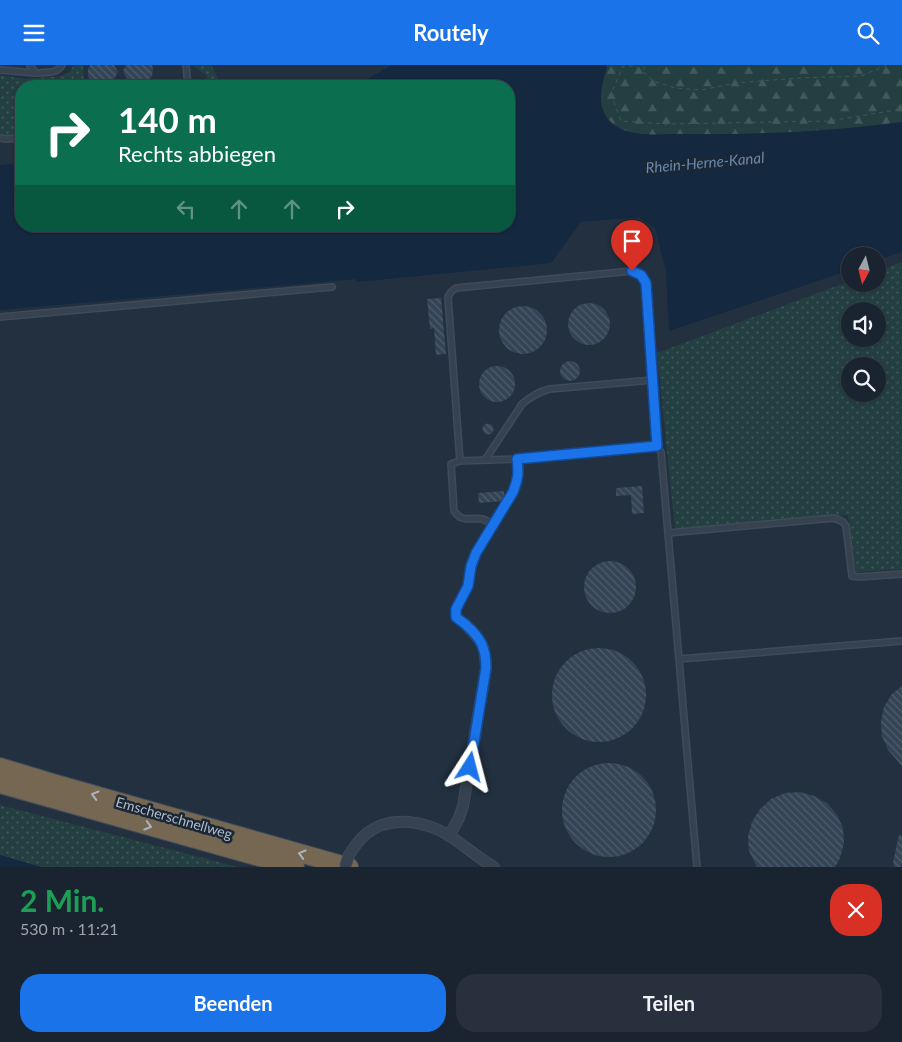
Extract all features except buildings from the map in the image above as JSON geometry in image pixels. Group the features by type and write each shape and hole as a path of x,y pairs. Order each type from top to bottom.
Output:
{"highway":[{"name":"Emscherschnellweg","path":"0,767 62,786 349,861"},
{"name":"Emscherschnellweg","path":"0,784 295,867"}],"street":[{"path":"449,836 463,806 486,668 485,651 482,643 465,624"},
{"path":"345,867 357,843 367,833 393,822 410,821 437,829 494,867"}],"lane":[{"path":"30,65 36,73"},
{"path":"0,70 36,73 58,70 62,65"},
{"path":"186,65 187,80"},
{"path":"0,138 15,138"},
{"path":"460,461 448,297 451,292 456,288 632,271 641,275 646,283 657,446 661,452 697,867"},
{"path":"0,317 332,287"},
{"path":"485,460 522,404 529,397 539,392 550,389 653,380"},
{"path":"494,525 483,519 466,520 457,517 454,511 452,464 460,461 517,459 657,446"},
{"path":"465,624 456,617 456,609 468,586 471,566 476,553 513,492 519,473 517,459"},
{"path":"668,533 834,518 843,521 846,526 852,576 902,574"},
{"path":"679,659 902,641"}],"path":[{"path":"642,71 646,65"},
{"path":"887,65 861,76 798,78 736,83 701,90 675,88 653,81 635,66 622,66 610,95 621,121 667,124 829,121 902,109"}],"green space":[{"path":"74,65 83,65 84,80 15,80 15,136 0,135 0,75 24,79 61,76 69,73"},
{"path":"192,65 211,65 219,80 206,80 207,76"},
{"path":"606,65 902,65 902,122 847,128 765,133 639,134 616,126 605,114 602,107 601,91 607,68"},
{"path":"902,262 902,569 856,572 848,515 675,529 657,353 841,284 841,293 886,293 886,268"},
{"path":"0,805 238,867 41,867 0,855"}],"water":[{"name":"Rhein-Herne-Kanal","path":"392,65 606,65 607,68 601,91 604,114 615,126 622,130 639,134 792,132 902,122 902,252 886,257 886,247 841,247 841,273 669,331 666,271 655,228 639,217 581,222 551,263 357,282 356,279 0,310 0,165 15,164 15,232 515,232 515,80 366,80"},
{"path":"0,855 41,867 0,867"}],"route":[{"path":"470,767 486,659 482,643 456,617 456,609 468,586 471,566 476,553 513,492 519,473 517,459 657,446 646,283 641,275 632,271"}]}
